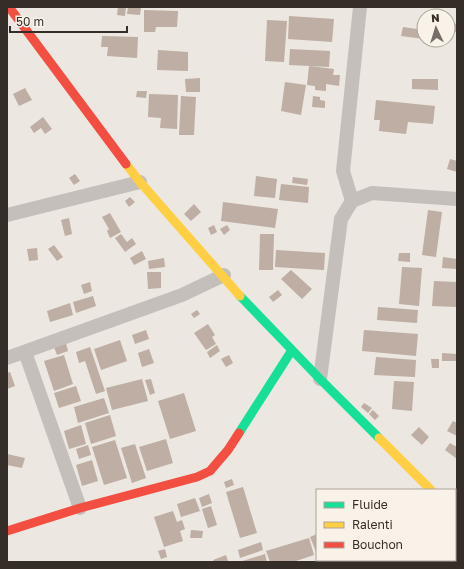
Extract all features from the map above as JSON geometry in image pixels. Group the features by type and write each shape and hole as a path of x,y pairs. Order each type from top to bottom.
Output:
{"street":[{"path":"9,7 140,182 246,302 320,379 430,489"},
{"path":"352,201 343,171 360,7"},
{"path":"7,215 140,182"},
{"path":"320,379 341,219 352,201 372,193 457,199"},
{"path":"7,358 182,295 224,276"},
{"path":"7,531 80,508 197,478 210,471 228,450 292,350"},
{"path":"26,352 80,508"}],"building":[{"path":"118,7 126,7 125,16 117,15"},
{"path":"128,7 141,8 140,15 127,14"},
{"path":"144,10 178,11 177,27 156,27 155,32 144,32"},
{"path":"289,16 334,19 332,42 288,39"},
{"path":"267,20 287,21 284,62 265,61"},
{"path":"403,27 416,29 416,38 401,36"},
{"path":"102,36 138,37 137,58 107,56 108,47 101,47"},
{"path":"290,49 330,51 329,67 289,65"},
{"path":"158,50 188,52 188,71 157,70"},
{"path":"309,66 334,69 333,75 340,75 339,86 326,84 326,91 315,90 315,86 307,85"},
{"path":"200,78 200,92 186,92 185,79"},
{"path":"412,79 438,79 438,90 412,89"},
{"path":"285,82 306,85 301,115 281,111"},
{"path":"25,88 32,100 19,106 13,94"},
{"path":"137,91 147,91 146,98 136,97"},
{"path":"149,94 178,95 177,129 160,128 161,118 148,117"},
{"path":"181,96 196,97 194,135 179,135"},
{"path":"313,96 320,97 320,100 325,101 325,108 312,107"},
{"path":"376,100 435,106 433,124 408,122 406,134 379,131 380,120 374,120"},
{"path":"43,117 52,129 45,134 41,128 34,133 30,127"},
{"path":"450,159 457,161 457,172 447,169"},
{"path":"75,174 80,181 74,185 69,178"},
{"path":"256,176 277,179 275,198 254,196"},
{"path":"293,177 308,179 307,185 292,183"},
{"path":"281,184 309,187 308,203 279,200"},
{"path":"130,197 135,202 129,207 125,201"},
{"path":"223,202 278,209 275,228 221,221"},
{"path":"194,204 201,212 191,221 184,214"},
{"path":"428,210 442,212 436,257 422,255"},
{"path":"110,213 121,232 110,238 107,231 109,229 102,217"},
{"path":"69,218 72,234 65,236 61,220"},
{"path":"214,225 217,232 211,235 208,228"},
{"path":"227,225 230,230 224,235 220,229"},
{"path":"121,234 127,242 132,238 136,244 125,252 115,238"},
{"path":"260,234 274,234 273,270 259,270"},
{"path":"54,245 63,257 57,261 48,249"},
{"path":"37,248 38,260 29,261 27,249"},
{"path":"276,250 325,253 324,270 275,267"},
{"path":"142,251 146,259 134,265 130,258"},
{"path":"399,253 410,253 410,262 398,261"},
{"path":"443,257 457,259 457,269 442,268"},
{"path":"164,258 165,267 149,269 148,261"},
{"path":"402,267 422,268 419,306 399,304"},
{"path":"291,270 312,289 302,299 281,279"},
{"path":"147,272 161,272 161,288 148,289"},
{"path":"434,281 457,282 457,307 432,306"},
{"path":"90,282 92,291 84,294 81,285"},
{"path":"278,290 282,295 273,302 269,297"},
{"path":"93,296 96,306 76,313 73,302"},
{"path":"70,303 73,315 50,322 47,311"},
{"path":"378,307 418,310 417,323 377,320"},
{"path":"197,310 200,314 194,318 191,314"},
{"path":"208,324 215,335 212,337 216,344 206,350 194,333"},
{"path":"146,330 149,339 135,344 132,335"},
{"path":"364,330 418,334 416,356 362,351"},
{"path":"120,340 127,361 101,370 94,349"},
{"path":"66,343 68,351 57,355 54,347"},
{"path":"217,345 220,351 210,358 207,352"},
{"path":"90,347 105,391 96,394 85,361 79,363 76,352"},
{"path":"149,349 154,363 142,367 138,353"},
{"path":"442,353 457,354 457,361 442,361"},
{"path":"64,355 73,384 54,391 44,361"},
{"path":"229,355 233,363 226,367 221,359"},
{"path":"376,357 416,360 415,377 374,375"},
{"path":"431,359 439,359 439,368 432,368"},
{"path":"10,372 15,386 7,389 7,373"},
{"path":"142,379 148,401 112,410 106,388"},
{"path":"151,379 155,393 150,395 145,380"},
{"path":"394,381 414,382 412,411 392,409"},
{"path":"76,386 81,401 59,408 54,393"},
{"path":"184,393 196,431 170,439 158,401"},
{"path":"104,398 109,413 78,423 74,407"},
{"path":"364,403 372,408 368,413 361,407"},
{"path":"373,410 379,416 375,420 369,414"},
{"path":"110,415 116,436 91,444 85,423"},
{"path":"453,421 457,423 457,436 447,431"},
{"path":"81,425 86,444 69,449 64,431"},
{"path":"419,427 429,437 422,445 411,435"},
{"path":"166,439 173,463 147,471 139,447"},
{"path":"115,440 127,478 104,485 92,447"},
{"path":"450,443 457,447 457,459 445,450"},
{"path":"135,444 146,478 132,483 121,448"},
{"path":"88,445 91,455 79,459 76,449"},
{"path":"7,454 25,458 22,468 7,465"},
{"path":"92,460 98,481 82,486 76,465"},
{"path":"232,479 234,485 226,488 224,482"},
{"path":"243,487 257,533 240,538 226,492"},
{"path":"209,494 212,503 202,507 199,498"},
{"path":"195,498 200,511 181,517 177,504"},
{"path":"211,506 217,525 208,528 202,509"},
{"path":"173,511 177,522 182,520 185,529 180,531 183,541 164,547 154,517"},
{"path":"191,530 203,531 202,538 190,538"},
{"path":"316,534 316,552 310,537"},
{"path":"309,538 314,555 293,562 270,562 266,551"},
{"path":"261,542 263,550 240,558 238,550"},
{"path":"165,549 167,557 161,559 158,551"},
{"path":"265,554 267,562 239,562"},
{"path":"226,555 228,561 214,562 213,560"}],"traffic: fast":[{"path":"240,296 379,438"},
{"path":"239,433 292,350"}],"traffic: slow":[{"path":"126,164 240,296"},
{"path":"379,438 430,489"}],"traffic: jam":[{"path":"9,7 126,164"},
{"path":"7,531 80,508 197,477 210,471 228,450 239,433"}]}
